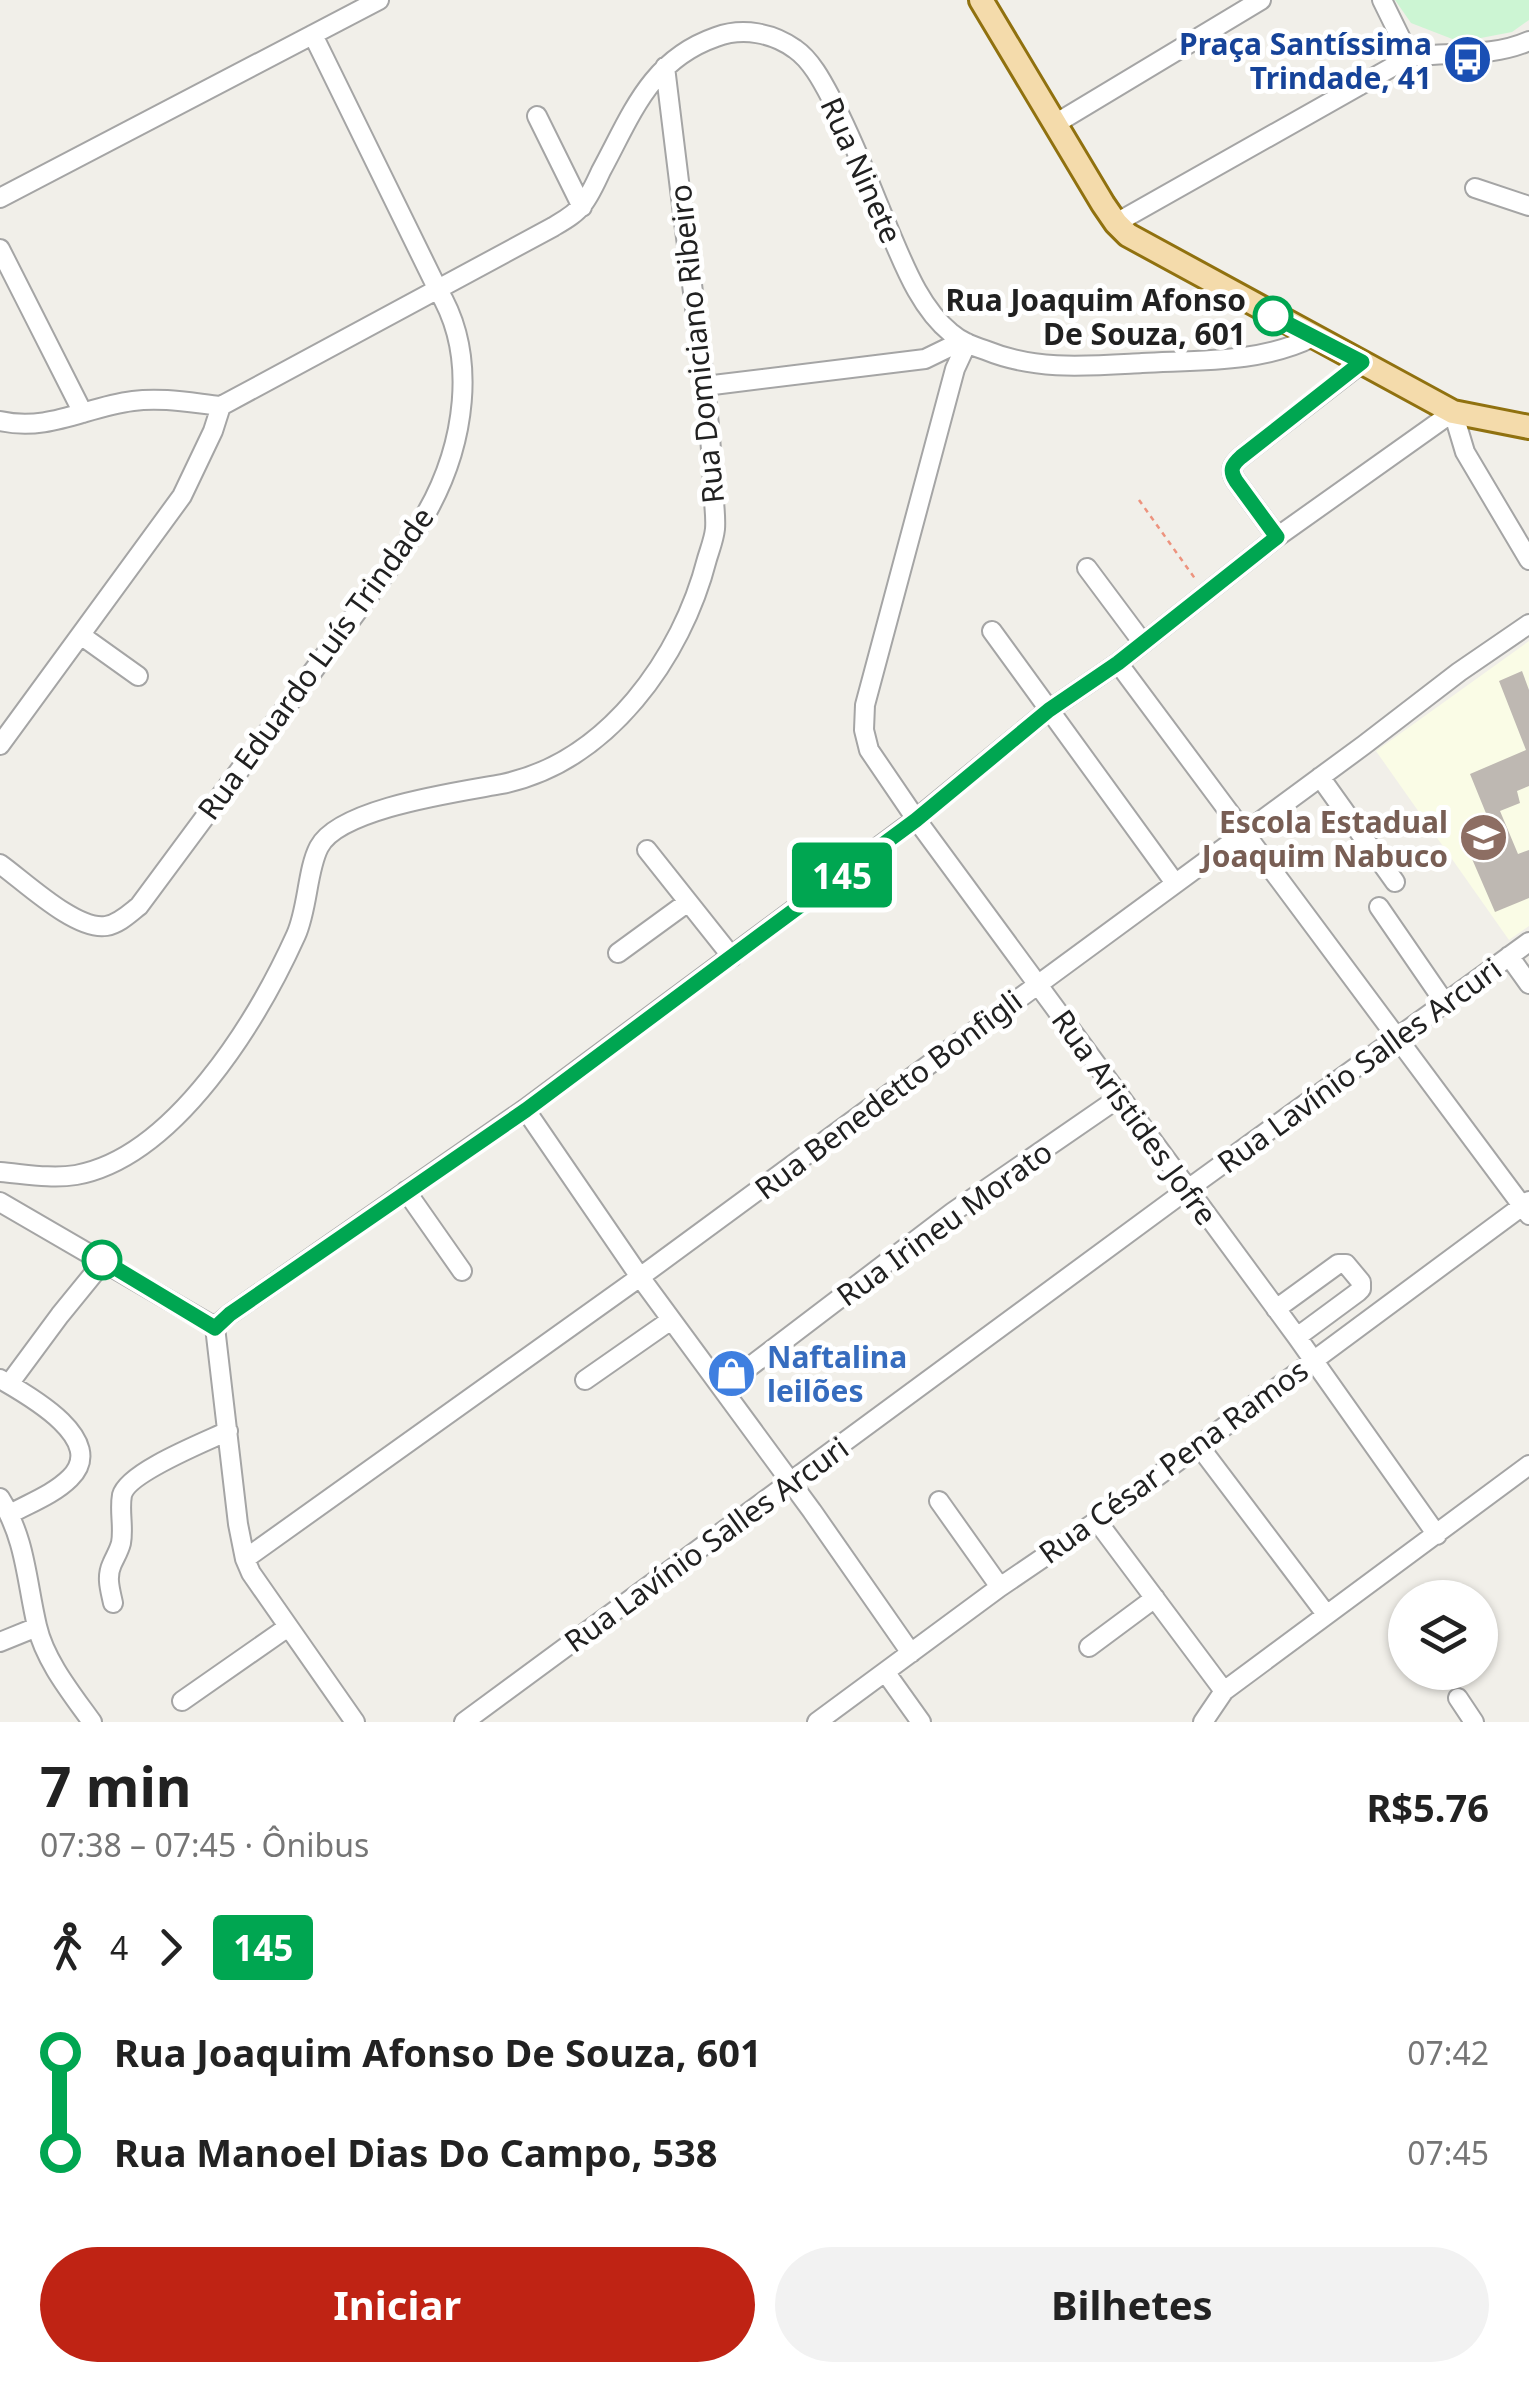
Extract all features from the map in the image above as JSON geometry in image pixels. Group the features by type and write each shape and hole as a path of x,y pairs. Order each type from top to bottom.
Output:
{"main road":[{"path":"981,0 1116,223 1142,244 1453,412 1529,427"}],"street":[{"path":"0,198 379,0"},
{"path":"1055,124 1260,0"},
{"path":"1382,0 1410,57"},
{"name":"Rua Ninete","path":"220,406 553,228 582,206 636,103 664,67 720,35 747,32 770,35 798,50 820,77 842,118 901,260 934,315 964,342 1024,364 1074,367 1233,358 1290,348 1313,337"},
{"name":"Rua Eduardo Luís Trindade","path":"0,864 88,925 106,926 139,906 402,551 428,512 447,469 457,433 462,391 460,343 449,308 313,35"},
{"path":"1116,223 1410,57 1494,52 1529,41"},
{"name":"Rua Domiciano Ribeiro","path":"0,1172 77,1174 114,1161 144,1144 212,1078 263,998 298,932 319,847 328,836 346,822 384,809 510,782 550,768 584,747 617,719 644,690 678,637 701,584 714,530 705,386 664,67"},
{"path":"537,116 582,206"},
{"path":"1476,188 1529,206"},
{"path":"0,249 83,413"},
{"path":"705,386 925,360 964,342"},
{"name":"Rua Aristides Jofre","path":"964,342 866,705 864,730 869,750 916,820 1437,1534"},
{"path":"1277,537 1236,481 1231,467 1362,362"},
{"path":"0,421 34,425 150,399 220,406 182,496 0,744"},
{"path":"215,1328 526,1110 916,820 1049,710 1118,663 1277,537 1453,412 1465,452 1529,560"},
{"path":"1087,568 1143,643"},
{"name":"Rua Benedetto Bonfigli","path":"245,1559 640,1277 1529,624"},
{"path":"992,631 1176,883"},
{"path":"82,636 138,676"},
{"path":"1118,663 1527,1207"},
{"path":"1320,778 1394,882"},
{"path":"647,850 732,957"},
{"path":"618,953 688,902"},
{"path":"1378,906 1445,1003"},
{"name":"Rua Lavínio Salles Arcuri","path":"464,1722 1529,942"},
{"path":"1509,956 1529,984"},
{"name":"Rua Irineu Morato","path":"723,1387 953,1212 1120,1098"},
{"path":"526,1110 640,1277 723,1387 910,1653"},
{"path":"406,1191 462,1271"},
{"path":"0,1202 215,1328"},
{"name":"Rua César Pena Ramos","path":"817,1722 1199,1446 1312,1359 1527,1207"},
{"path":"92,1722 44,1646 23,1550 5,1506 60,1487 74,1474 82,1457 80,1444 57,1418 4,1382 104,1261"},
{"path":"1276,1309 1338,1264 1350,1267 1361,1282 1358,1292 1297,1338"},
{"path":"584,1380 671,1320"},
{"path":"215,1328 245,1559 251,1574 355,1722"},
{"path":"113,1602 108,1578 120,1548 126,1486 161,1463 228,1431"},
{"path":"1199,1446 1326,1614"},
{"path":"1204,1722 1224,1691 1529,1465"},
{"path":"939,1500 1000,1588"},
{"path":"1096,1521 1224,1691"},
{"path":"1089,1647 1155,1598"},
{"path":"0,1642 37,1626"},
{"path":"182,1701 288,1627"},
{"path":"886,1673 922,1722"},
{"path":"1458,1698 1474,1722"}],"path":[{"path":"1139,500 1206,593"}],"shaded area":[{"name":"Escola Estadual Joaquim Nabuco","path":"1529,641 1529,926 1509,940 1376,751"}],"green space":[{"path":"1395,0 1529,0 1529,20 1512,32 1460,42 1411,23"}],"building":[{"path":"1522,671 1529,690 1529,786 1517,791 1520,803 1500,811 1518,854 1529,850 1529,898 1495,912 1466,845 1494,833 1470,774 1526,750 1499,681"}],"bus line":[{"name":"145","path":"102,1260 215,1328 526,1110 916,820 1049,710 1118,663 1277,537 1236,481 1231,467 1362,362 1273,316"}],"place":[{"name":"Praça Santíssima Trindade, 41","path":"1467,60"},
{"name":"Rua Joaquim Afonso De Souza, 601","path":"1273,316"},
{"name":"Escola Estadual Joaquim Nabuco","path":"1483,838"},
{"name":"Naftalina leilões","path":"732,1373"}]}
